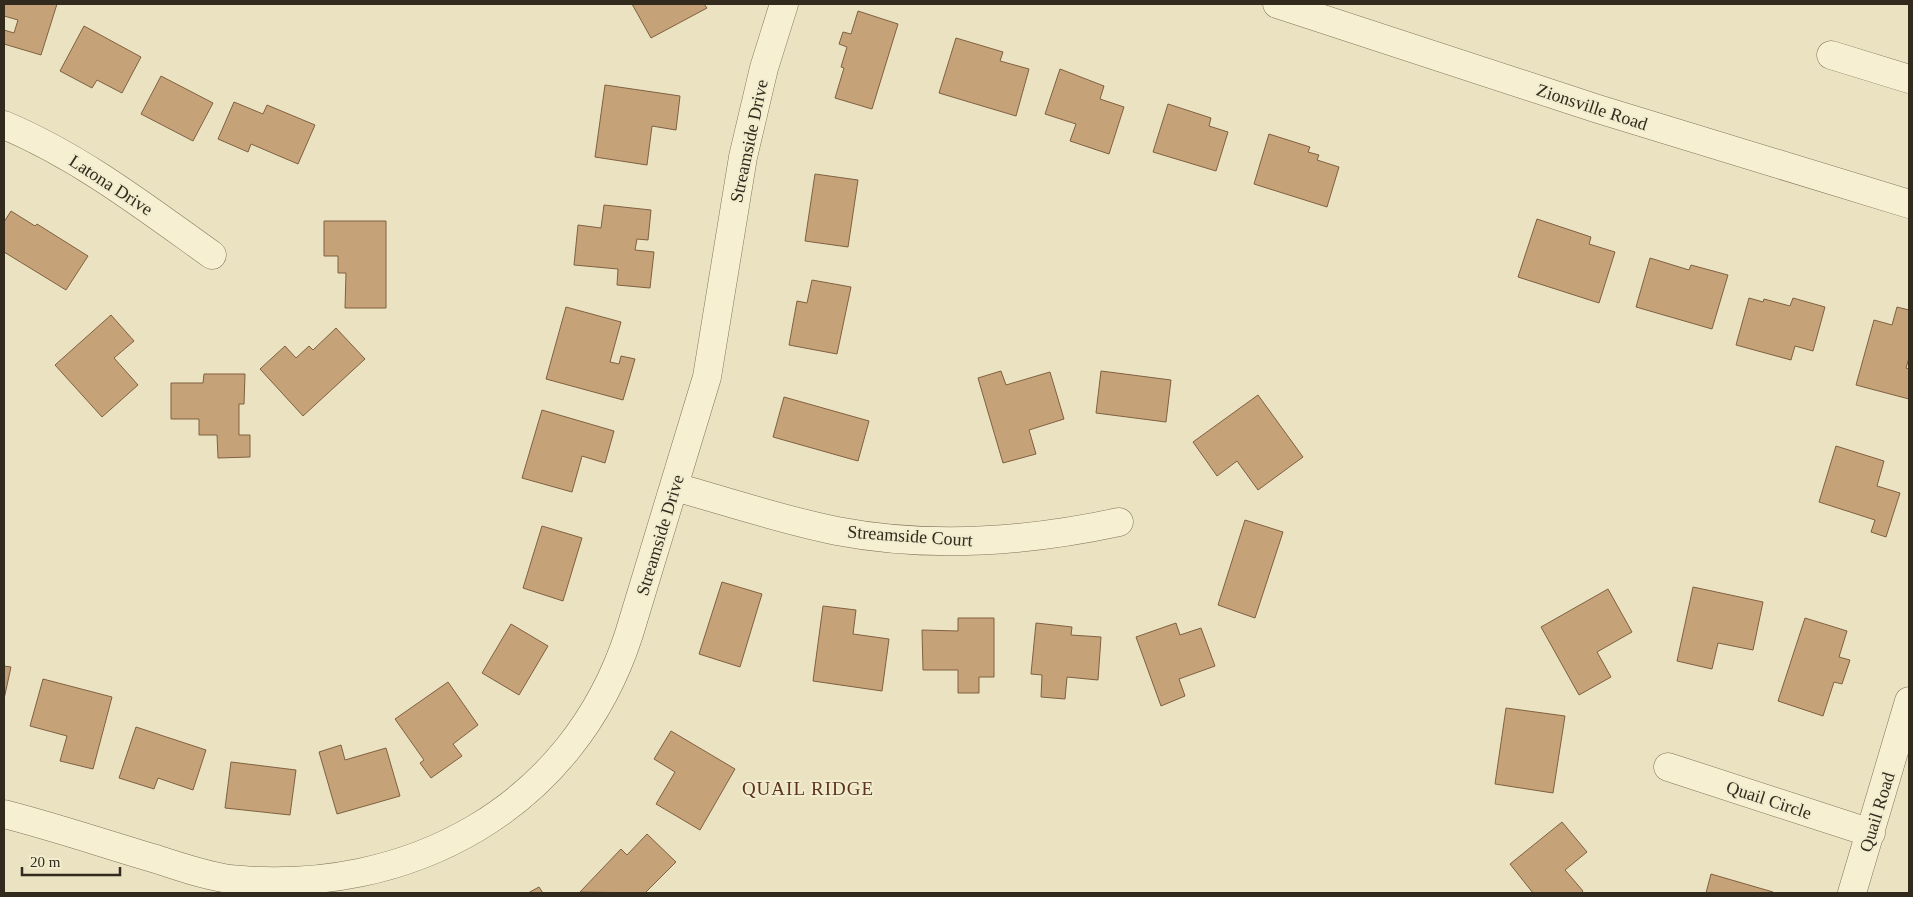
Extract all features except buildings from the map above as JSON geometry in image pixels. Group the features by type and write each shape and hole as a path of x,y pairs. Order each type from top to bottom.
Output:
{"street":[{"name":"Streamside Drive","path":"4,814 206,874 270,884 298,883 346,879 378,873 423,859 453,846 491,822 538,785 577,740 620,662 707,378 743,157 764,68 784,4"},
{"name":"Zionsville Road","path":"1277,4 1304,8 1598,109 1909,204"},
{"path":"1831,56 1909,79"},
{"name":"Latona Drive","path":"4,125 37,140 103,178 212,255"},
{"name":"Streamside Court","path":"675,487 837,531 895,539 986,541 1046,537 1119,522"},
{"name":"Quail Road","path":"1852,893 1909,701"},
{"name":"Quail Circle","path":"1668,768 1870,833"}],"district":[{"name":"QUAIL RIDGE","path":"808,788"}]}
